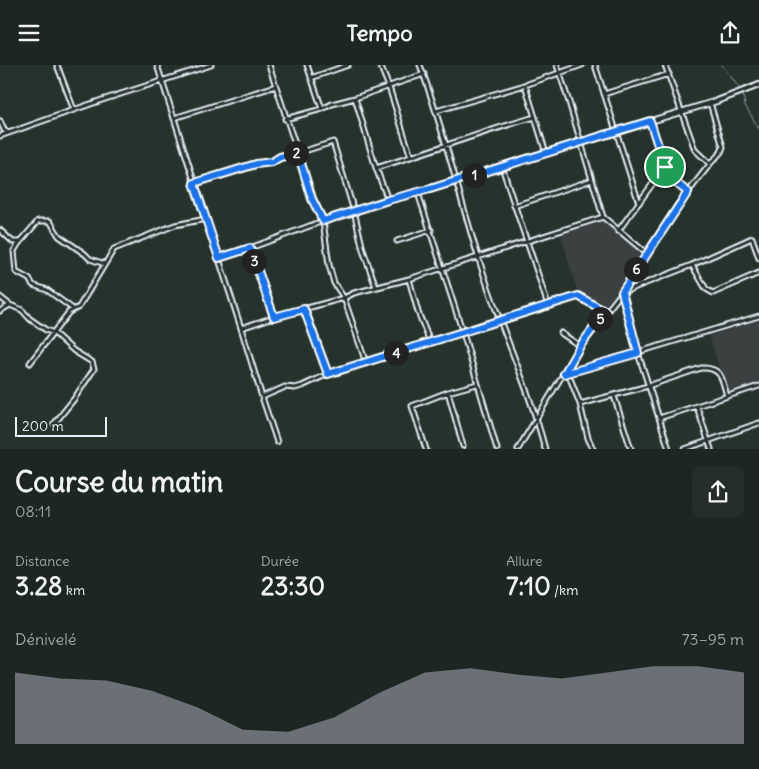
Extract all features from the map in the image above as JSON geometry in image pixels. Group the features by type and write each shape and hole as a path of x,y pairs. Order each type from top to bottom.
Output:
{"street":[{"path":"56,65 74,110"},
{"path":"157,65 277,442"},
{"path":"0,137 74,110 211,65"},
{"path":"269,65 312,199 323,221 329,265 334,283 344,299 366,363"},
{"path":"307,65 322,109"},
{"path":"310,78 348,65"},
{"path":"380,65 389,87 411,157"},
{"path":"420,65 447,146 478,257 537,418 544,449"},
{"path":"557,65 603,217 646,253"},
{"path":"436,111 525,85 582,65"},
{"path":"595,65 639,203"},
{"path":"665,65 695,150 710,164"},
{"path":"285,119 322,109 424,74"},
{"path":"604,94 669,74"},
{"path":"525,85 546,153"},
{"path":"219,258 388,200 418,193 710,103 759,85"},
{"path":"174,118 276,86"},
{"path":"355,98 376,168 388,200"},
{"path":"518,449 566,373 580,346 622,292 688,192 721,152 723,147 710,103"},
{"path":"376,168 535,117"},
{"path":"0,121 4,130 8,133"},
{"path":"650,121 665,167 676,183 688,192"},
{"path":"194,183 256,164 272,162 280,157 333,142 376,287"},
{"path":"502,166 548,306"},
{"path":"618,231 665,167"},
{"path":"514,206 592,180"},
{"path":"418,193 463,333 497,449"},
{"path":"241,328 274,317 344,299 354,293 443,269 603,217"},
{"path":"30,363 69,312 79,307 114,249 125,243 175,225 206,219"},
{"path":"73,309 48,290 33,285 29,279 16,272 14,251 20,242 38,221 50,221 59,236 90,259 104,264"},
{"path":"0,230 13,242 20,242"},
{"path":"397,241 431,230"},
{"path":"622,292 692,265 752,238 759,258"},
{"path":"250,248 274,317"},
{"path":"692,265 706,289 713,293 759,273"},
{"path":"409,279 418,312 430,342"},
{"path":"622,292 638,353 669,449"},
{"path":"262,397 285,387 295,388 302,386 328,374 578,296 606,312"},
{"path":"0,297 10,305 22,310 30,319 46,331 54,333 74,351 92,362 94,369 54,424"},
{"path":"0,311 10,305"},
{"path":"304,309 328,374"},
{"path":"566,373 759,316"},
{"path":"561,333 580,346"},
{"path":"580,404 614,396 701,368 710,367 717,371 721,377 727,396"},
{"path":"566,373 580,404 588,438 593,449"},
{"path":"426,449 412,406 448,392 478,384"},
{"path":"659,419 759,386"},
{"path":"448,392 463,446"},
{"path":"614,396 632,449"},
{"path":"697,407 711,449"},
{"path":"685,449 759,423"}],"shaded area":[{"path":"602,220 618,235 642,252 606,309 595,305 578,294 561,234"},
{"path":"759,320 759,385 728,395 709,336"}],"waterway":[{"path":"722,65 740,89"},
{"path":"743,94 745,105 759,129"}],"route":[{"path":"650,121 665,167 672,179 688,192 622,292 638,353 564,374 580,346 606,312 578,296 328,374 304,309 274,317 250,248 219,258 194,183 298,153 312,199 323,221 650,121"}]}
